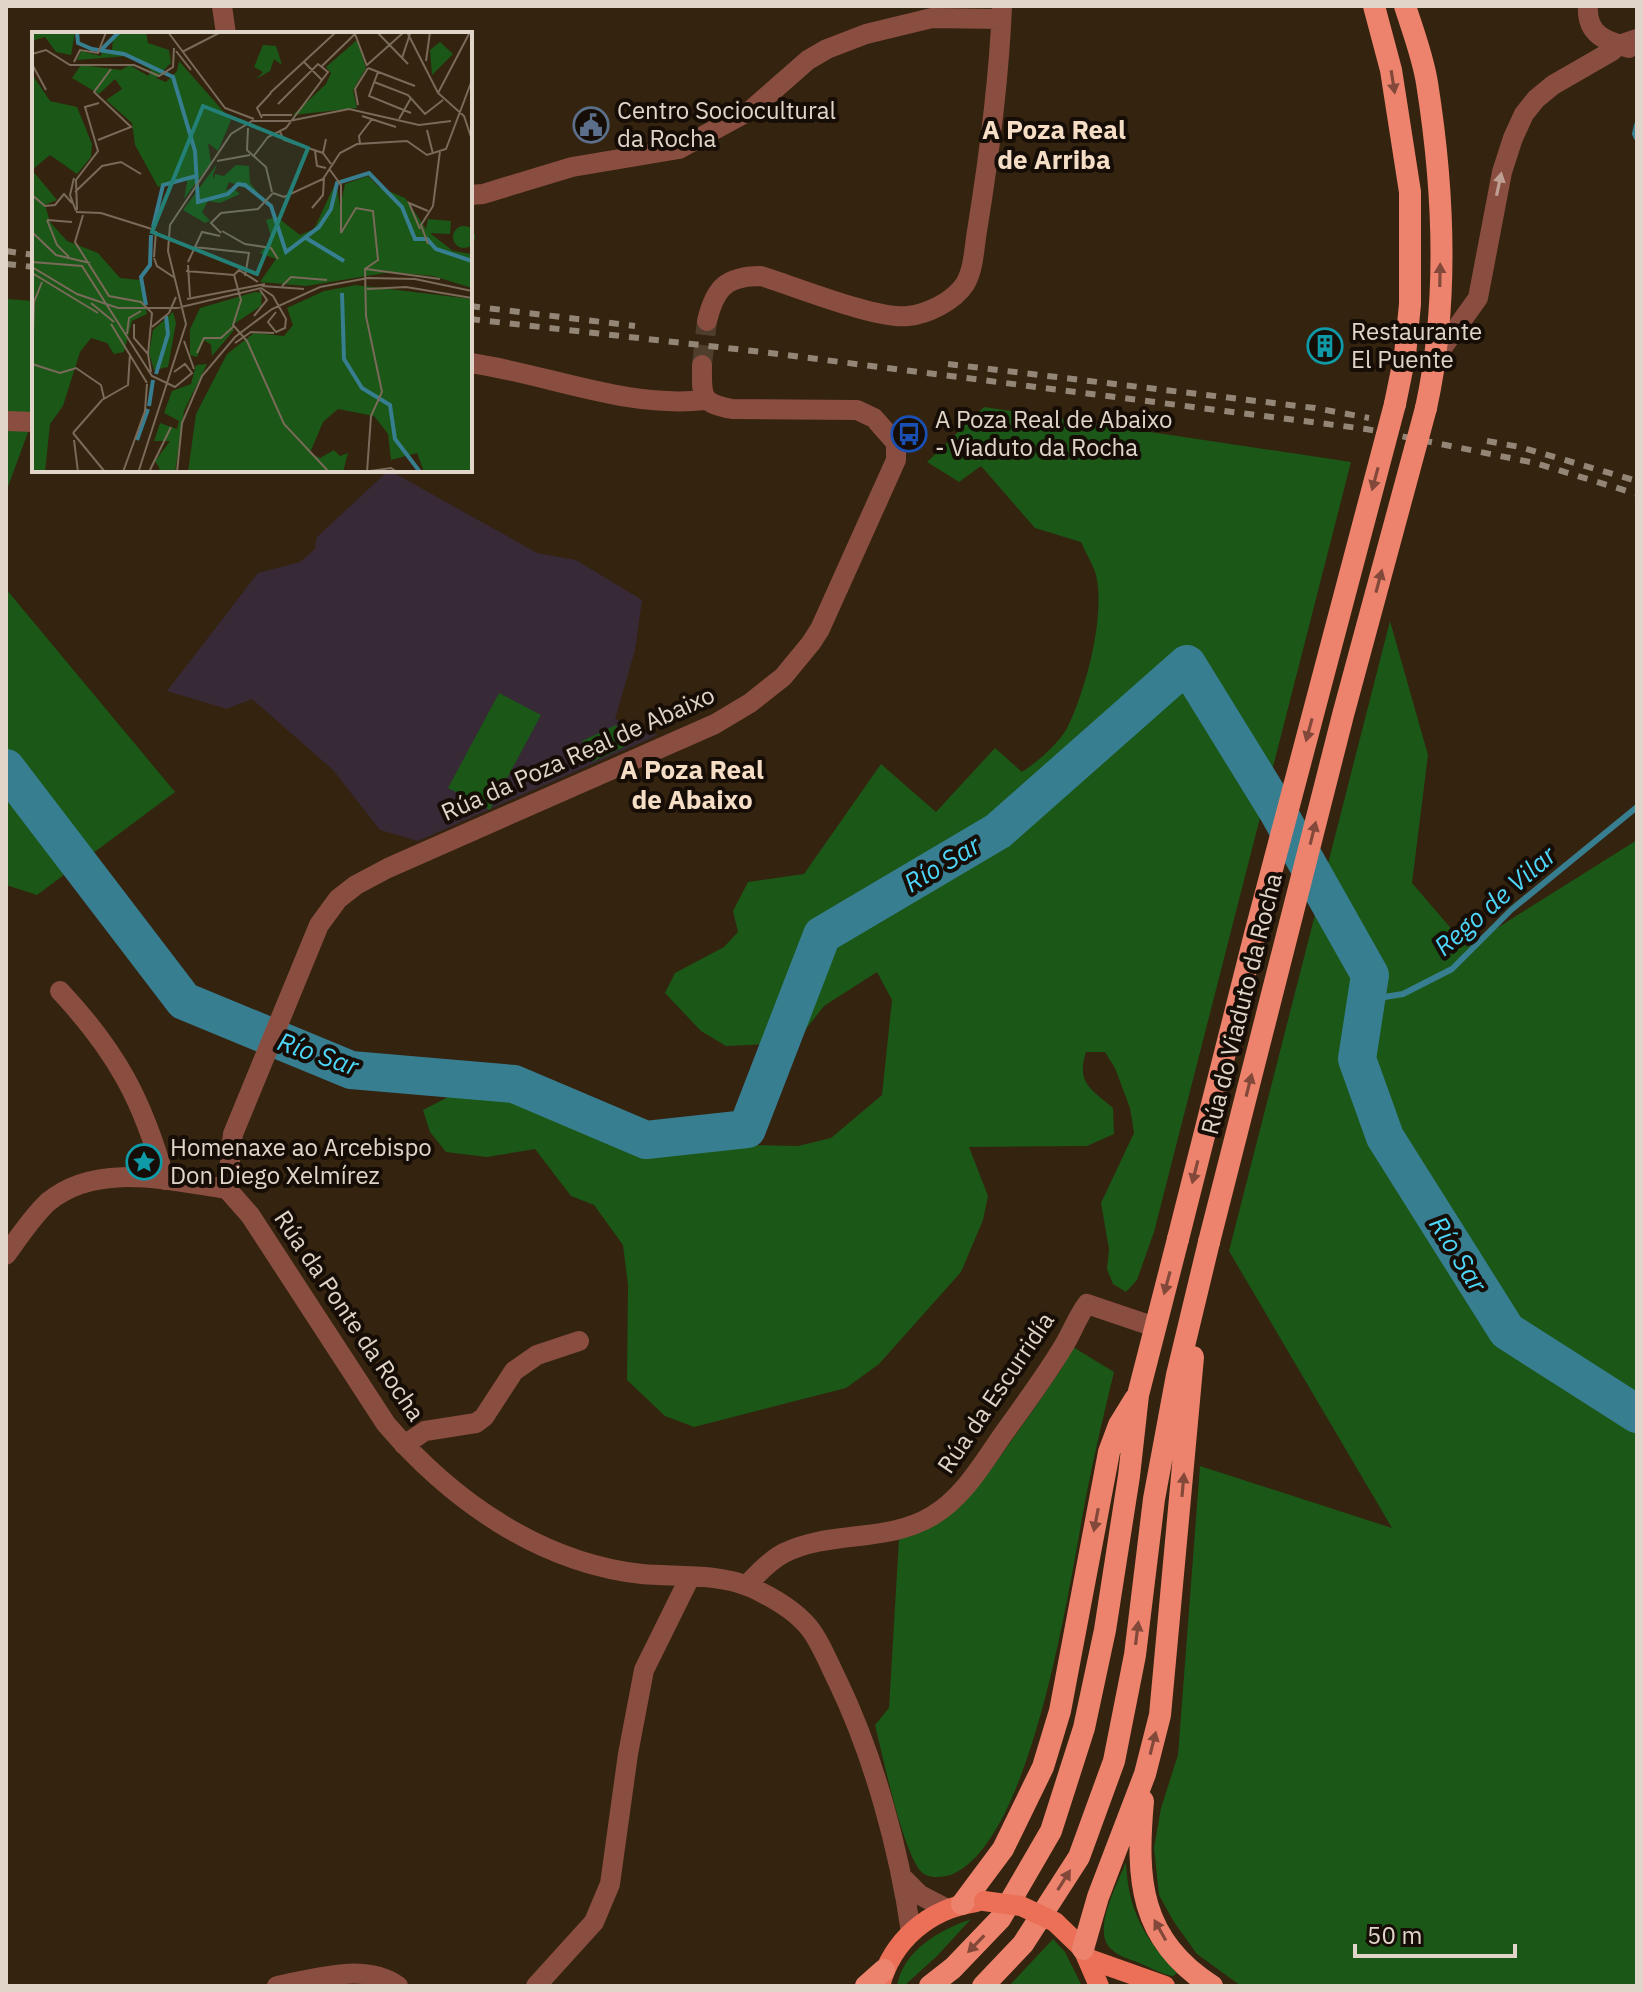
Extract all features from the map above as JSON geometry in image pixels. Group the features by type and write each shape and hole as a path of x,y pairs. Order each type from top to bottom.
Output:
{"highway":[{"name":"Rúa do Viaduto da Rocha","path":"930,1986 953,1968 1000,1919 1051,1831 1084,1728 1107,1615 1138,1395 1255,934 1395,404 1405,355 1410,304 1410,192 1391,70 1374,6"},
{"name":"Rúa do Viaduto da Rocha","path":"983,1986 1023,1944 1079,1857 1114,1761 1135,1655 1154,1499 1194,1302 1343,715 1426,408 1440,305 1439,191 1426,80 1405,6"},
{"path":"1086,1954 1098,1897 1145,1774 1160,1715 1188,1423 1194,1302"},
{"path":"964,1905 1003,1849 1043,1767 1060,1711 1109,1452 1119,1425 1138,1395"},
{"path":"1145,1774 1139,1842 1144,1895 1160,1933 1185,1965 1212,1986"},
{"path":"866,1986 882,1978"}],"main road":[{"path":"882,1978 892,1955 911,1932 964,1905 1021,1906 1055,1922 1086,1954 1099,1986"},
{"path":"1086,1954 1165,1986"}],"street":[{"path":"222,6 226,32"},
{"path":"1588,6 1592,28 1608,42 1631,44"},
{"path":"472,195 572,167 679,149 751,110 808,60 827,49 866,34 932,18 1002,12 982,199 970,271 962,288 933,308 909,316 896,316 761,276 746,276 731,280 715,295 707,321"},
{"path":"1435,358 1478,298 1502,172 1524,114 1553,85 1612,51 1631,44"},
{"path":"472,363 674,403 705,400 702,365"},
{"name":"Rúa da Poza Real de Abaixo","path":"227,1189 230,1145 249,1091 319,925 338,899 356,885 388,868 715,724 750,703 783,677 820,629 892,470 896,460 896,443 874,418 857,410 732,409 712,405 705,400"},
{"path":"6,421 32,422"},
{"path":"60,991 83,1016 128,1079 149,1125 165,1180"},
{"path":"6,1255 38,1212 77,1185 103,1178 165,1180 227,1189"},
{"name":"Rúa da Ponte da Rocha","path":"227,1189 250,1215 386,1424 462,1499 531,1542 611,1569 747,1585"},
{"name":"Rúa da Escurridía","path":"747,1585 775,1558 786,1552 810,1544 909,1526 951,1502 1025,1404 1087,1304 1155,1327"},
{"path":"404,1445 425,1431 476,1423 484,1417 514,1371 537,1355 579,1341"},
{"path":"536,1986 594,1922 610,1884 628,1754 644,1670 690,1577"},
{"path":"747,1585 800,1619 813,1632 825,1656 858,1728 901,1876 911,1932"},
{"path":"901,1876 920,1895 964,1905"},
{"path":"277,1986 364,1973 388,1979 398,1986"}],"shaded area":[{"path":"387,472 393,472 537,553 576,560 642,600 635,650 615,719 658,735 418,841 380,830 333,770 252,699 227,709 167,691 258,573 300,562 315,549 317,537"}],"green space":[{"path":"6,299 32,301 32,421 6,492"},
{"path":"984,407 1351,462 1154,1232 1137,1280 1126,1292 1113,1284 1107,1269 1109,1249 1101,1203 1134,1133 1130,1108 1115,1068 1105,1052 1086,1052 1084,1078 1092,1090 1113,1108 1114,1134 1087,1146 969,1147 988,1196 983,1220 961,1272 879,1364 846,1388 694,1427 665,1416 627,1380 628,1285 623,1245 594,1205 571,1196 535,1149 487,1157 446,1152 430,1132 423,1110 471,1085 518,1094 592,1129 640,1143 798,1146 831,1138 882,1095 892,1000 877,972 824,1006 795,1043 726,1046 701,1031 665,993 675,973 724,947 738,932 733,911 748,882 804,874 881,764 936,812 995,748 1022,772 1046,753 1066,730 1092,654 1098,611 1096,575 1081,542 1035,528 981,466 959,482 927,462"},
{"path":"6,589 175,792 37,895 6,885"},
{"path":"1390,621 1428,755 1412,883 1467,947 1637,840 1637,1986 1241,1986 1197,1954 1159,1895 1154,1848 1161,1808 1178,1755 1200,1466 1392,1528 1229,1251"},
{"path":"499,693 541,715 490,810 448,788"},
{"path":"616,725 626,746 592,762 582,741"},
{"path":"1073,1347 1114,1372 1044,1703 1006,1811 981,1851 953,1874 931,1877 916,1865 909,1849 875,1725 889,1708 899,1539 935,1525 951,1514 977,1487 1062,1368"},
{"path":"1126,1862 1134,1909 1155,1948 1177,1973 1173,1976 1119,1954 1109,1947 1105,1938 1108,1905"},
{"path":"971,1919 904,1986 897,1986 901,1973 915,1952 947,1929"},
{"path":"1053,1939 1065,1952 1082,1986 1009,1986"}],"waterway":[{"name":"Rego de Vilar","path":"1637,125 1637,138"},
{"name":"Río Sar","path":"6,768 184,1001 351,1070 514,1084 646,1140 747,1129 822,935 998,831 1187,664 1277,810 1370,975 1357,1059 1385,1137 1507,1331 1637,1414"},
{"name":"Rego de Vilar","path":"1366,1000 1403,994 1452,969 1511,910 1637,807"}],"tunnel":[{"path":"702,365 707,321"}],"railway":[{"path":"6,251 32,255"},
{"path":"6,264 32,267"},
{"path":"472,306 635,326"},
{"path":"472,319 762,352 1366,429 1535,463 1637,494"},
{"path":"948,364 1315,408 1369,418"},
{"path":"1487,441 1520,447 1637,481"}],"place":[{"name":"Centro Sociocultural da Rocha","path":"591,125"},
{"name":"Restaurante El Puente","path":"1325,346"},
{"name":"A Poza Real de Abaixo - Viaduto da Rocha","path":"909,434"},
{"name":"Homenaxe ao Arcebispo Don Diego Xelmírez","path":"144,1162"}],"district":[{"name":"A Poza Real de Arriba","path":"1054,145"},
{"name":"A Poza Real de Abaixo","path":"692,785"}]}
